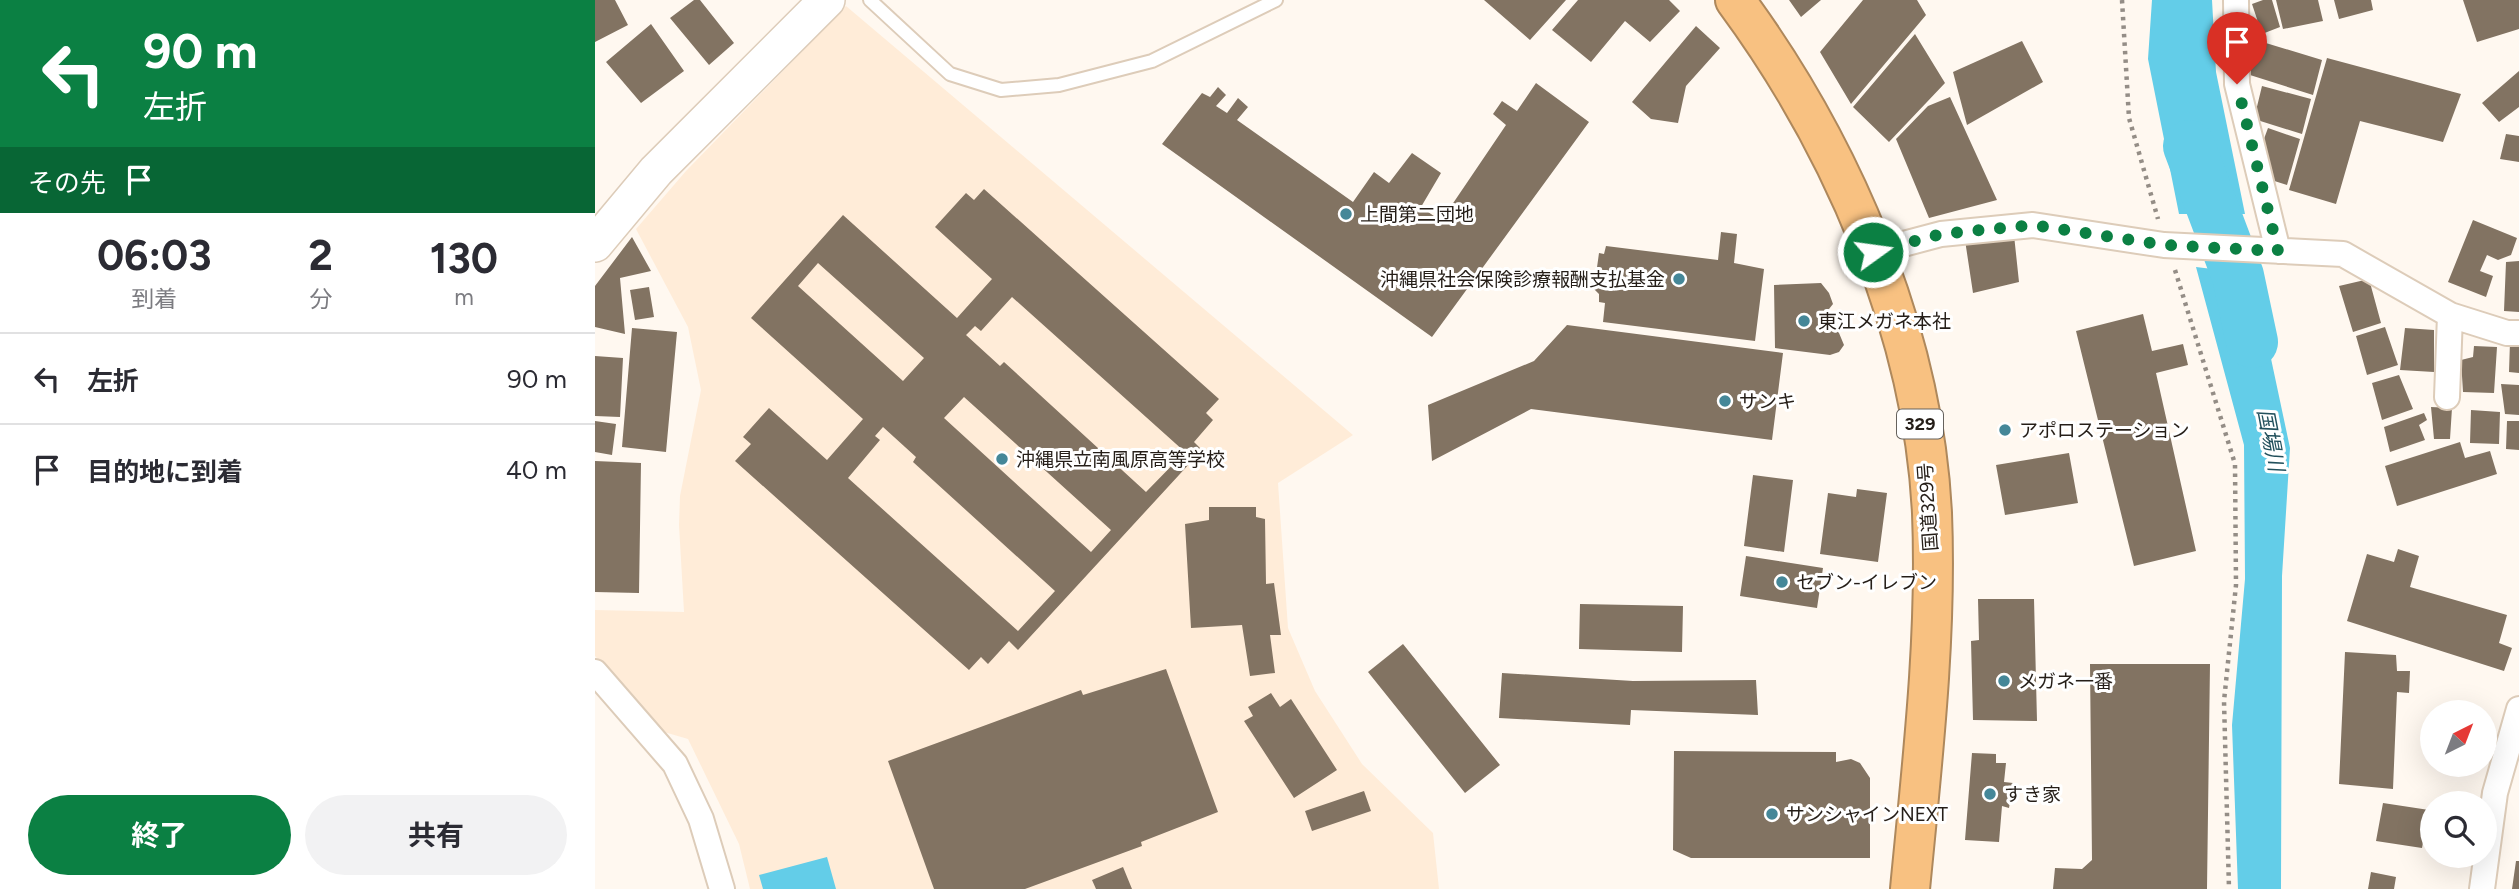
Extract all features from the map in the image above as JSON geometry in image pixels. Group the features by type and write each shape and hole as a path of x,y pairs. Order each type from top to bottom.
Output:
{"highway":[{"name":"国道329号","path":"1735,0 1779,62 1823,138 1873,252 1915,392 1932,512 1931,658 1910,889"}],"street":[{"path":"595,244 656,171 827,0"},
{"path":"2236,0 2237,84 2278,251"},
{"path":"1873,252 1941,234 2033,225 2164,245 2343,254 2451,315 2507,333 2519,333"},
{"path":"2447,397 2451,315"},
{"path":"595,672 675,764 701,819 722,889"},
{"path":"2482,889 2495,793 2519,709"}],"lane":[{"path":"870,0 950,74 1001,90 1059,85 1152,61 1276,0"}],"path":[{"path":"2122,0 2129,118 2160,225"},
{"path":"2171,257 2235,464 2236,585 2224,701 2229,889"}],"shaded area":[{"name":"沖縄県立南風原高等学校","path":"846,6 1353,435 1278,483 1288,628 1315,691 1362,764 1433,833 1439,889 750,889 739,844 688,739 664,732 595,656 595,610 684,612 680,496 701,390 688,327 636,229 686,171"}],"water":[{"path":"2152,0 2212,0 2216,72 2245,214 2179,214 2148,59"},
{"path":"2196,267 2253,274 2290,448 2282,576 2281,889 2238,889 2232,725 2245,579 2244,445"},
{"path":"827,857 836,889 763,889 759,875"}],"building":[{"path":"595,0 615,0 628,25 595,42"},
{"path":"694,0 700,0 734,43 709,65 670,18"},
{"path":"1484,0 1566,0 1530,40"},
{"path":"1578,0 1669,0 1680,11 1650,42 1625,21 1591,62 1552,30"},
{"path":"1789,0 1821,0 1801,17"},
{"path":"1863,0 1917,0 1926,15 1851,104 1820,52"},
{"path":"2272,0 2280,27 2262,34 2252,4"},
{"path":"2276,0 2318,0 2323,21 2283,29"},
{"path":"2334,0 2371,0 2373,10 2339,19"},
{"path":"2463,0 2519,0 2519,29 2477,42"},
{"path":"651,24 684,71 641,103 606,62"},
{"path":"1696,26 1720,48 1686,86 1678,123 1651,119 1632,102"},
{"path":"1915,34 1945,83 1889,142 1853,107"},
{"path":"2256,40 2322,60 2313,95 2250,75"},
{"path":"2022,41 2043,82 1967,125 1953,72"},
{"path":"2327,58 2461,94 2443,142 2360,121 2336,204 2289,190"},
{"path":"2519,71 2519,107 2499,122 2482,103"},
{"name":"上間第二団地","path":"1536,83 1589,122 1432,337 1162,144 1202,93 1210,97 1218,87 1226,95 1216,106 1227,113 1238,98 1248,107 1237,120 1353,202 1374,172 1389,183 1412,153 1441,173 1421,207 1441,221 1506,125 1493,114 1502,101 1517,111"},
{"path":"2262,86 2311,99 2302,134 2254,119"},
{"path":"1950,97 1997,200 1929,218 1896,139 1928,106"},
{"path":"2268,128 2300,139 2287,185 2265,178 2258,155"},
{"path":"2506,134 2519,136 2519,162 2500,159"},
{"path":"984,189 1219,399 1206,413 1213,420 1194,442 1202,450 1018,650 1009,641 988,664 981,657 969,670 735,461 751,444 743,437 769,408 827,460 863,419 751,318 843,215 957,318 992,279 935,227 966,193 974,200","holes":["818,263 924,358 903,381 798,286","1012,297 1185,452 1146,492 1004,362 1000,366 966,335 975,326 981,331","964,397 1111,530 1091,552 944,418","883,427 916,457 913,462 1055,591 1018,631 848,478 880,440 875,436"]},
{"path":"2473,220 2517,238 2511,255 2498,260 2487,255 2480,271 2493,276 2486,297 2448,282"},
{"name":"沖縄県社会保険診療報酬支払基金","path":"1721,232 1737,234 1734,263 1764,269 1755,341 1603,322 1605,303 1599,302 1599,294 1594,289 1599,253 1604,254 1606,246 1718,260"},
{"path":"2014,235 2019,282 1973,293 1965,240"},
{"path":"632,237 651,271 620,278 625,334 595,327 595,286"},
{"path":"2519,261 2519,312 2504,311 2506,262"},
{"path":"2369,279 2381,323 2353,332 2339,286"},
{"name":"東江メガネ本社","path":"1821,283 1829,293 1833,304 1829,309 1844,345 1839,352 1830,355 1775,348 1774,285"},
{"path":"649,287 654,317 635,320 630,290"},
{"path":"2143,314 2152,351 2183,344 2188,365 2156,373 2196,551 2134,566 2076,331"},
{"path":"1567,325 1783,353 1772,440 1531,409 1432,461 1428,405 1534,361"},
{"path":"2385,327 2398,365 2367,375 2356,336"},
{"path":"632,328 677,332 666,452 622,447"},
{"path":"2405,328 2434,330 2434,372 2400,370"},
{"path":"2510,342 2519,342 2519,373 2509,372"},
{"path":"2474,346 2497,347 2494,393 2463,392 2461,360 2473,357"},
{"path":"595,356 623,358 620,417 595,416"},
{"path":"2399,375 2413,409 2382,420 2372,383"},
{"path":"2501,384 2519,385 2519,415 2505,414"},
{"path":"2431,407 2452,408 2450,439 2434,439"},
{"path":"2471,410 2500,412 2499,444 2470,443"},
{"path":"2424,413 2427,420 2419,425 2425,440 2390,452 2384,427"},
{"path":"595,421 616,424 612,455 595,452"},
{"path":"2507,421 2519,421 2519,450 2506,449"},
{"path":"2460,442 2465,458 2490,451 2497,474 2397,506 2385,466"},
{"path":"2069,453 2078,503 2005,515 1996,465"},
{"path":"595,461 641,463 639,593 595,592"},
{"path":"1753,475 1793,480 1784,552 1744,546"},
{"path":"1857,489 1887,493 1878,562 1820,554 1828,493 1856,497"},
{"path":"1209,507 1256,507 1256,517 1265,519 1266,584 1274,583 1281,635 1270,635 1275,673 1250,676 1242,625 1191,628 1185,524 1209,520"},
{"path":"2398,549 2419,556 2410,587 2507,615 2499,643 2512,648 2504,671 2347,621 2367,554 2394,562"},
{"name":"セブン-イレブン","path":"1746,556 1823,568 1817,608 1740,596"},
{"name":"メガネ一番","path":"1978,599 2034,599 2037,721 1973,720 1971,641 1979,640"},
{"path":"1580,604 1683,606 1682,652 1579,649"},
{"path":"1403,644 1500,765 1465,793 1368,672"},
{"path":"2345,652 2396,655 2397,671 2410,671 2409,693 2397,692 2393,789 2339,784"},
{"path":"2090,664 2210,664 2207,889 2053,889 2055,868 2082,869 2092,860"},
{"path":"1166,669 1218,812 1141,842 1142,846 1025,889 934,889 888,761 1081,690 1083,695"},
{"path":"1502,673 1633,681 1756,680 1758,715 1631,710 1630,725 1499,718"},
{"path":"1271,693 1280,707 1291,699 1337,770 1294,798 1244,721 1253,716 1248,707"},
{"name":"サンシャインNEXT","path":"1674,751 1836,752 1836,762 1851,759 1860,763 1870,778 1870,858 1691,858 1673,850"},
{"name":"すき家","path":"1972,753 1996,754 1996,763 2006,763 2004,782 2013,783 2009,808 2002,806 1999,842 1965,840"},
{"path":"1364,791 1371,811 1312,831 1305,811"},
{"path":"2383,803 2420,809 2420,848 2376,841"},
{"path":"2516,861 2519,861 2519,889 2512,889"},
{"path":"1123,867 1132,889 1096,889 1092,880"},
{"path":"2371,872 2396,877 2394,889 2368,889"}],"waterway":[{"name":"国場川","path":"2189,146 2238,276 2252,342"}],"place":[{"name":"上間第二団地","path":"1346,214"},
{"name":"沖縄県社会保険診療報酬支払基金","path":"1679,279"},
{"name":"東江メガネ本社","path":"1804,321"},
{"name":"サンキ","path":"1725,401"},
{"name":"アポロステーション","path":"2005,430"},
{"name":"沖縄県立南風原高等学校","path":"1002,459"},
{"name":"セブン-イレブン","path":"1782,582"},
{"name":"メガネ一番","path":"2004,681"},
{"name":"すき家","path":"1990,794"},
{"name":"サンシャインNEXT","path":"1772,814"}],"route":[{"path":"1873,252 1941,234 2033,225 2164,245 2278,251 2237,84"}]}
